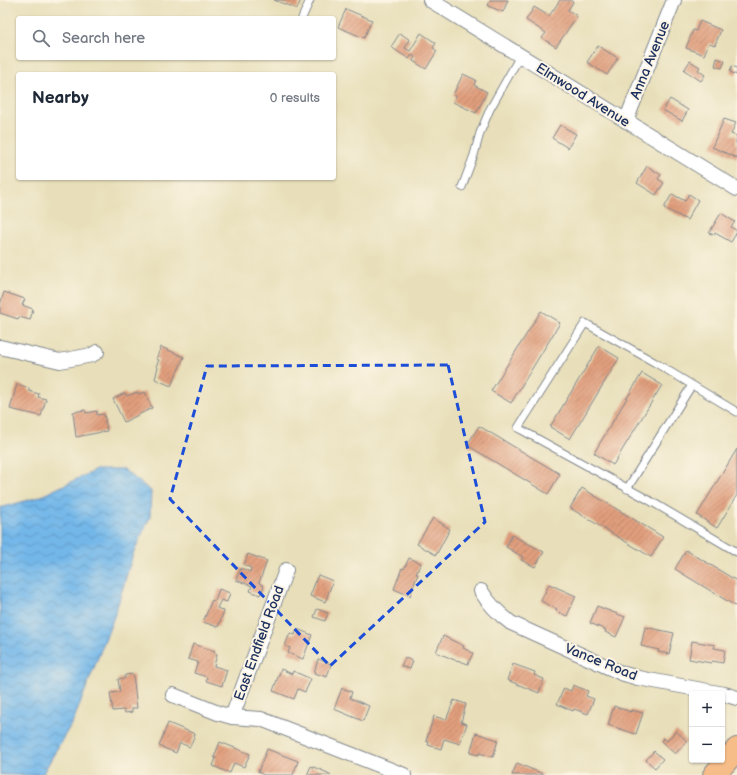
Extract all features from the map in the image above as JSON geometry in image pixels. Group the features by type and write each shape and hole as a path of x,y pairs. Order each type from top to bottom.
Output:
{"main road":[{"path":"714,775 737,749"}],"street":[{"name":"Elmwood Avenue","path":"430,0 737,190"},
{"name":"Anna Avenue","path":"626,121 674,0"},
{"path":"0,347 60,361 92,355 97,352"},
{"name":"East Endfield Road","path":"232,717 286,570"},
{"name":"Vance Road","path":"481,591 491,605 511,623 621,672 638,678 724,694 737,698"},
{"name":"East Endfield Road","path":"173,695 218,714 232,717 261,719 404,775"}],"lane":[{"path":"303,16 310,0"},
{"path":"462,187 474,155 480,133 490,109 520,56"},
{"path":"737,412 654,362 585,323 518,428 627,488 737,552"},
{"path":"627,488 692,385"}],"highlighted area":[{"path":"448,365 485,522 330,666 170,499 207,366"}],"water":[{"path":"96,470 124,470 151,491 150,517 133,554 115,614 74,719 42,775 0,775 0,508 39,497"}],"building":[{"path":"274,0 301,0 297,9"},
{"path":"490,0 508,0 503,12 488,6"},
{"path":"560,0 570,0 573,2 568,10 577,16 556,47 542,38 546,33 526,20 534,7 549,16"},
{"path":"346,9 372,20 364,38 338,27"},
{"path":"700,21 721,30 715,45 709,43 704,55 686,48 693,30 696,31"},
{"path":"400,33 410,40 405,48 410,51 421,33 436,43 433,48 437,51 426,69 413,61 415,57 412,55 409,59 391,47"},
{"path":"598,46 618,58 607,75 587,62"},
{"path":"717,58 725,61 722,68 715,66"},
{"path":"690,61 700,67 698,70 705,75 701,81 684,70"},
{"path":"732,66 737,68 737,75 730,72"},
{"path":"463,74 476,80 474,85 487,92 476,113 453,102 456,96 453,95"},
{"path":"670,99 688,110 682,121 663,110"},
{"path":"724,119 736,123 731,134 737,136 737,158 712,147"},
{"path":"560,125 576,134 568,148 552,138"},
{"path":"647,166 661,175 658,179 664,183 656,195 637,183"},
{"path":"672,194 685,201 689,194 698,200 687,220 664,208"},
{"path":"721,213 735,222 731,227 737,232 731,242 715,233 714,235 709,233"},
{"path":"4,292 25,299 22,305 33,309 30,320 19,317 18,319 0,313 0,305"},
{"path":"541,311 560,323 511,403 491,391"},
{"path":"599,346 619,358 570,439 550,427"},
{"path":"161,347 184,357 171,386 155,379 158,367 156,366 159,360 156,359"},
{"path":"642,373 662,385 613,465 594,453"},
{"path":"17,384 29,388 29,391 39,394 38,397 46,399 41,416 10,409"},
{"path":"137,392 138,394 145,392 152,408 124,422 113,399 125,393 127,396"},
{"path":"85,410 86,413 97,411 97,415 104,414 107,431 76,437 73,412"},
{"path":"479,426 560,474 548,494 467,445"},
{"path":"737,449 737,495 717,528 697,515"},
{"path":"582,488 663,537 651,557 570,508"},
{"path":"433,518 450,529 436,555 417,544"},
{"path":"512,535 544,552 535,567 521,560 523,557 506,547"},
{"path":"686,550 737,581 737,607 675,569"},
{"path":"248,554 267,561 259,583 264,586 260,595 250,591 252,586 236,580 241,568 250,572 251,568 244,565"},
{"path":"409,558 421,563 416,574 418,574 410,596 394,589 402,568 404,569"},
{"path":"318,575 333,581 325,602 310,596"},
{"path":"549,584 576,596 567,616 541,601"},
{"path":"219,589 230,593 227,602 221,600 217,608 224,611 218,627 203,622 212,600 215,601"},
{"path":"597,606 625,617 616,637 605,632 606,630 590,623"},
{"path":"317,609 328,613 325,621 314,617"},
{"path":"645,627 674,633 669,654 641,646"},
{"path":"297,629 312,635 303,659 288,653 290,648 285,646 290,633 295,635"},
{"path":"443,636 464,646 463,648 473,653 468,664 436,652"},
{"path":"692,641 715,645 714,648 725,650 723,663 712,661 711,663 689,659"},
{"path":"193,644 215,651 214,653 217,654 214,666 227,670 222,686 206,681 207,677 194,673 198,662 188,659"},
{"path":"405,658 413,661 410,669 401,666"},
{"path":"318,659 331,664 327,677 314,673"},
{"path":"513,664 535,672 534,675 544,679 539,693 507,680"},
{"path":"281,669 292,674 293,671 311,679 305,692 298,689 294,699 273,691"},
{"path":"133,674 137,708 132,708 132,712 125,713 124,710 113,711 110,693 120,692 118,679 125,678 125,675"},
{"path":"573,685 588,691 586,696 594,699 588,714 574,709 573,711 557,704 564,688 571,691"},
{"path":"342,688 352,692 350,698 369,706 363,721 334,709"},
{"path":"454,700 466,704 461,722 467,724 460,744 444,739 441,749 428,745 429,742 426,741 434,716 446,720"},
{"path":"614,706 631,712 631,710 643,713 636,734 608,725"},
{"path":"168,723 195,734 190,747 180,743 176,753 159,746"},
{"path":"676,731 687,741 675,754 661,741 664,738 667,741"},
{"path":"476,733 498,740 493,757 479,753 479,755 470,753"},
{"path":"220,742 250,754 244,767 234,763 230,773 213,766 216,758 214,757"},
{"path":"267,749 298,761 293,775 264,775 258,772"},
{"path":"654,751 663,759 655,768 646,760"},
{"path":"517,763 545,775 512,775"},
{"path":"311,766 328,773 331,775 307,775"}]}
